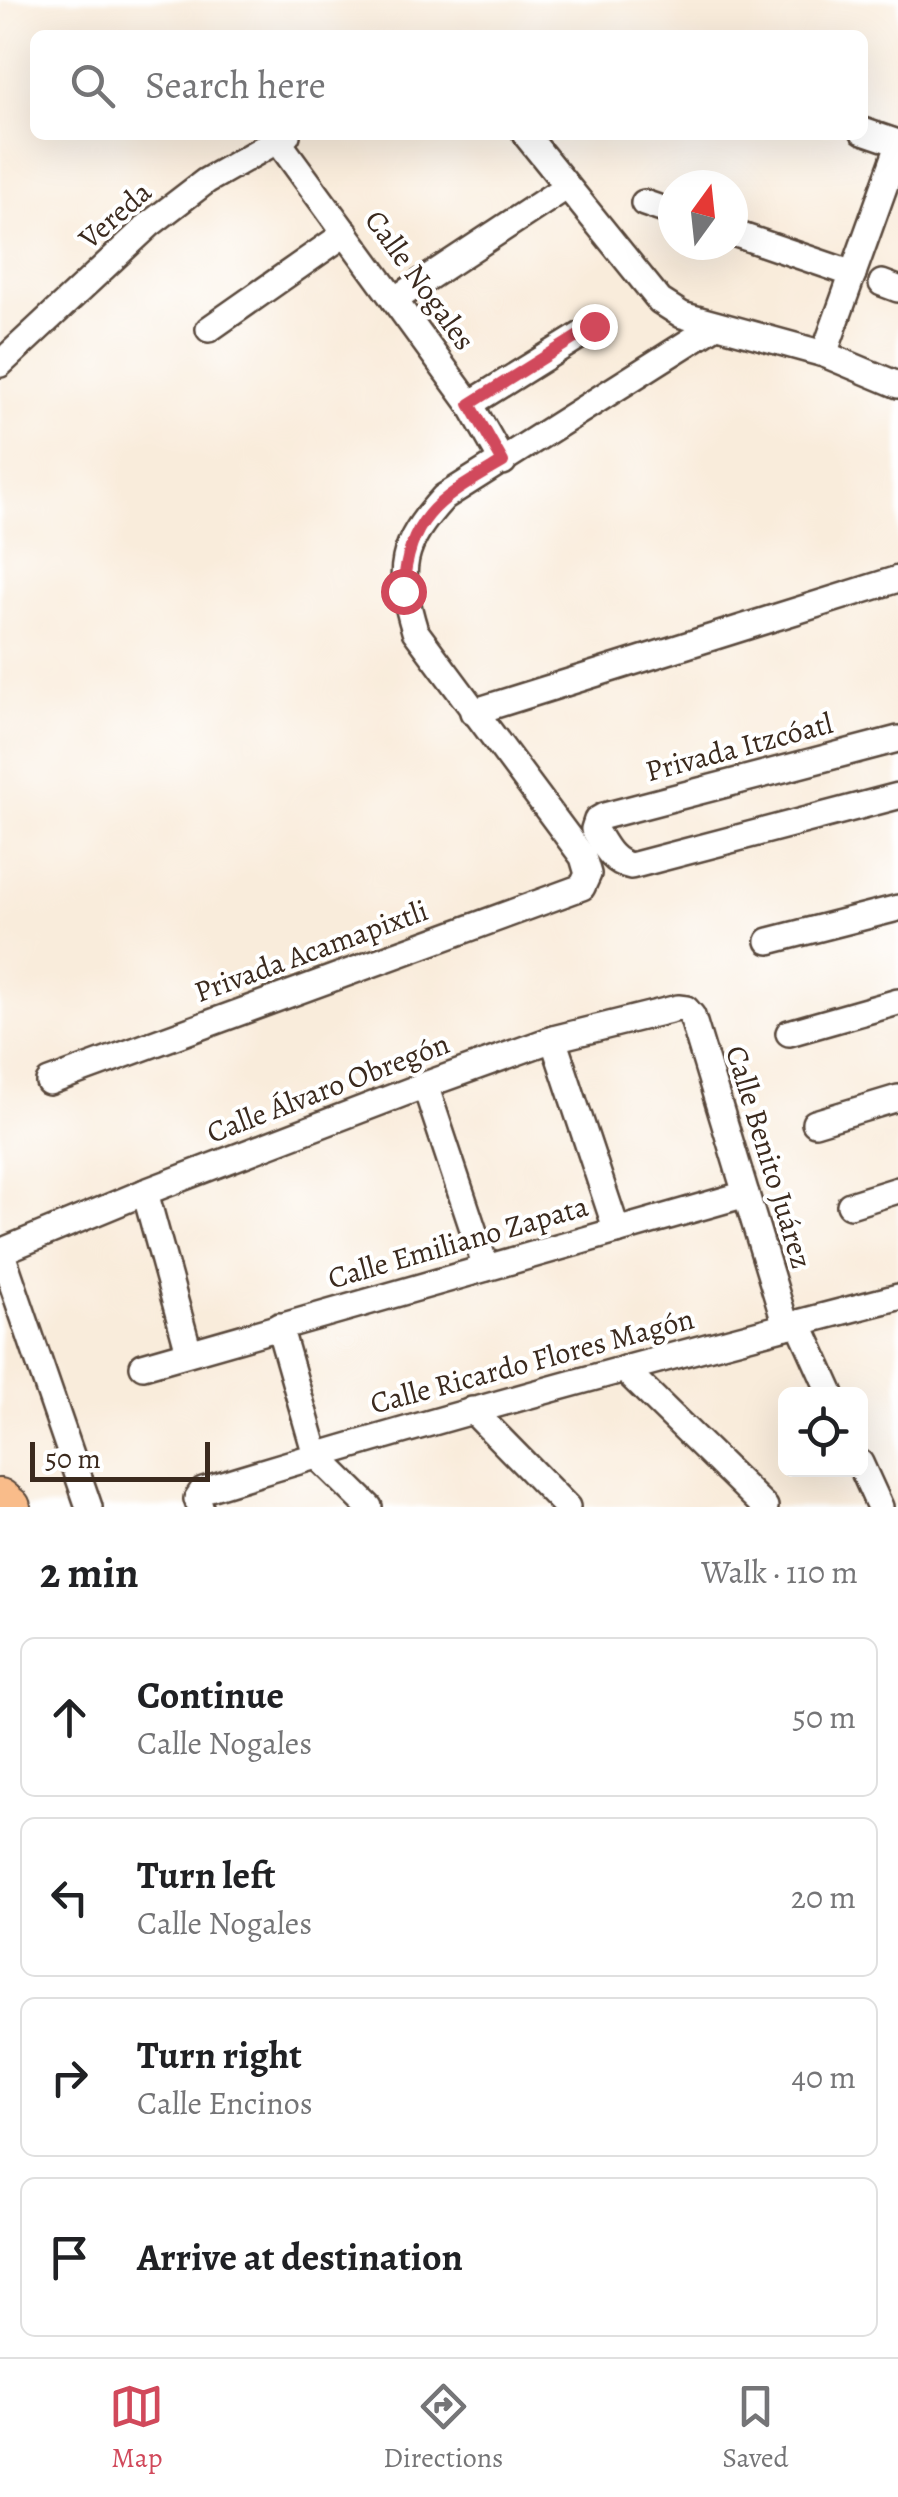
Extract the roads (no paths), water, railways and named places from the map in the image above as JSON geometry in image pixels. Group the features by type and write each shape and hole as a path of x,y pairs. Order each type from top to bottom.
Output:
{"main road":[{"path":"0,1498 11,1507"}],"street":[{"path":"824,354 898,145 868,133"},
{"name":"Vereda","path":"0,364 150,224 206,181 278,140"},
{"name":"Calle Nogales","path":"283,140 470,404 503,462"},
{"path":"530,140 660,301 682,315 824,354 898,385"},
{"path":"394,300 566,187"},
{"path":"644,203 658,208"},
{"path":"209,329 346,233"},
{"path":"748,238 853,274"},
{"path":"716,325 444,497 421,523 406,558 403,591 415,631 473,712 898,579"},
{"path":"470,404 594,326"},
{"name":"Privada Acamapixtli","path":"49,1082 582,887 588,874 583,857 473,712"},
{"name":"Privada Itzcóatl","path":"898,739 596,820 594,829 610,855 620,864 631,866 898,796"},
{"path":"769,941 898,908"},
{"path":"789,1033 898,1002"},
{"name":"Calle Álvaro Obregón","path":"1,1252 145,1192 425,1085 553,1040 686,1009"},
{"name":"Calle Benito Juárez","path":"686,1009 692,1016 746,1194 792,1324 826,1387"},
{"path":"553,1040 617,1231"},
{"path":"425,1085 486,1268"},
{"path":"815,1123 898,1098"},
{"path":"850,1205 898,1190"},
{"path":"145,1192 188,1352"},
{"name":"Calle Emiliano Zapata","path":"143,1366 746,1194"},
{"path":"1,1252 89,1507"},
{"name":"Calle Ricardo Flores Magón","path":"200,1507 197,1499 203,1490 316,1455 898,1297"},
{"path":"280,1326 316,1455 369,1507"},
{"path":"624,1370 765,1507"},
{"path":"472,1410 567,1507"},
{"path":"867,1477 880,1507"}]}
